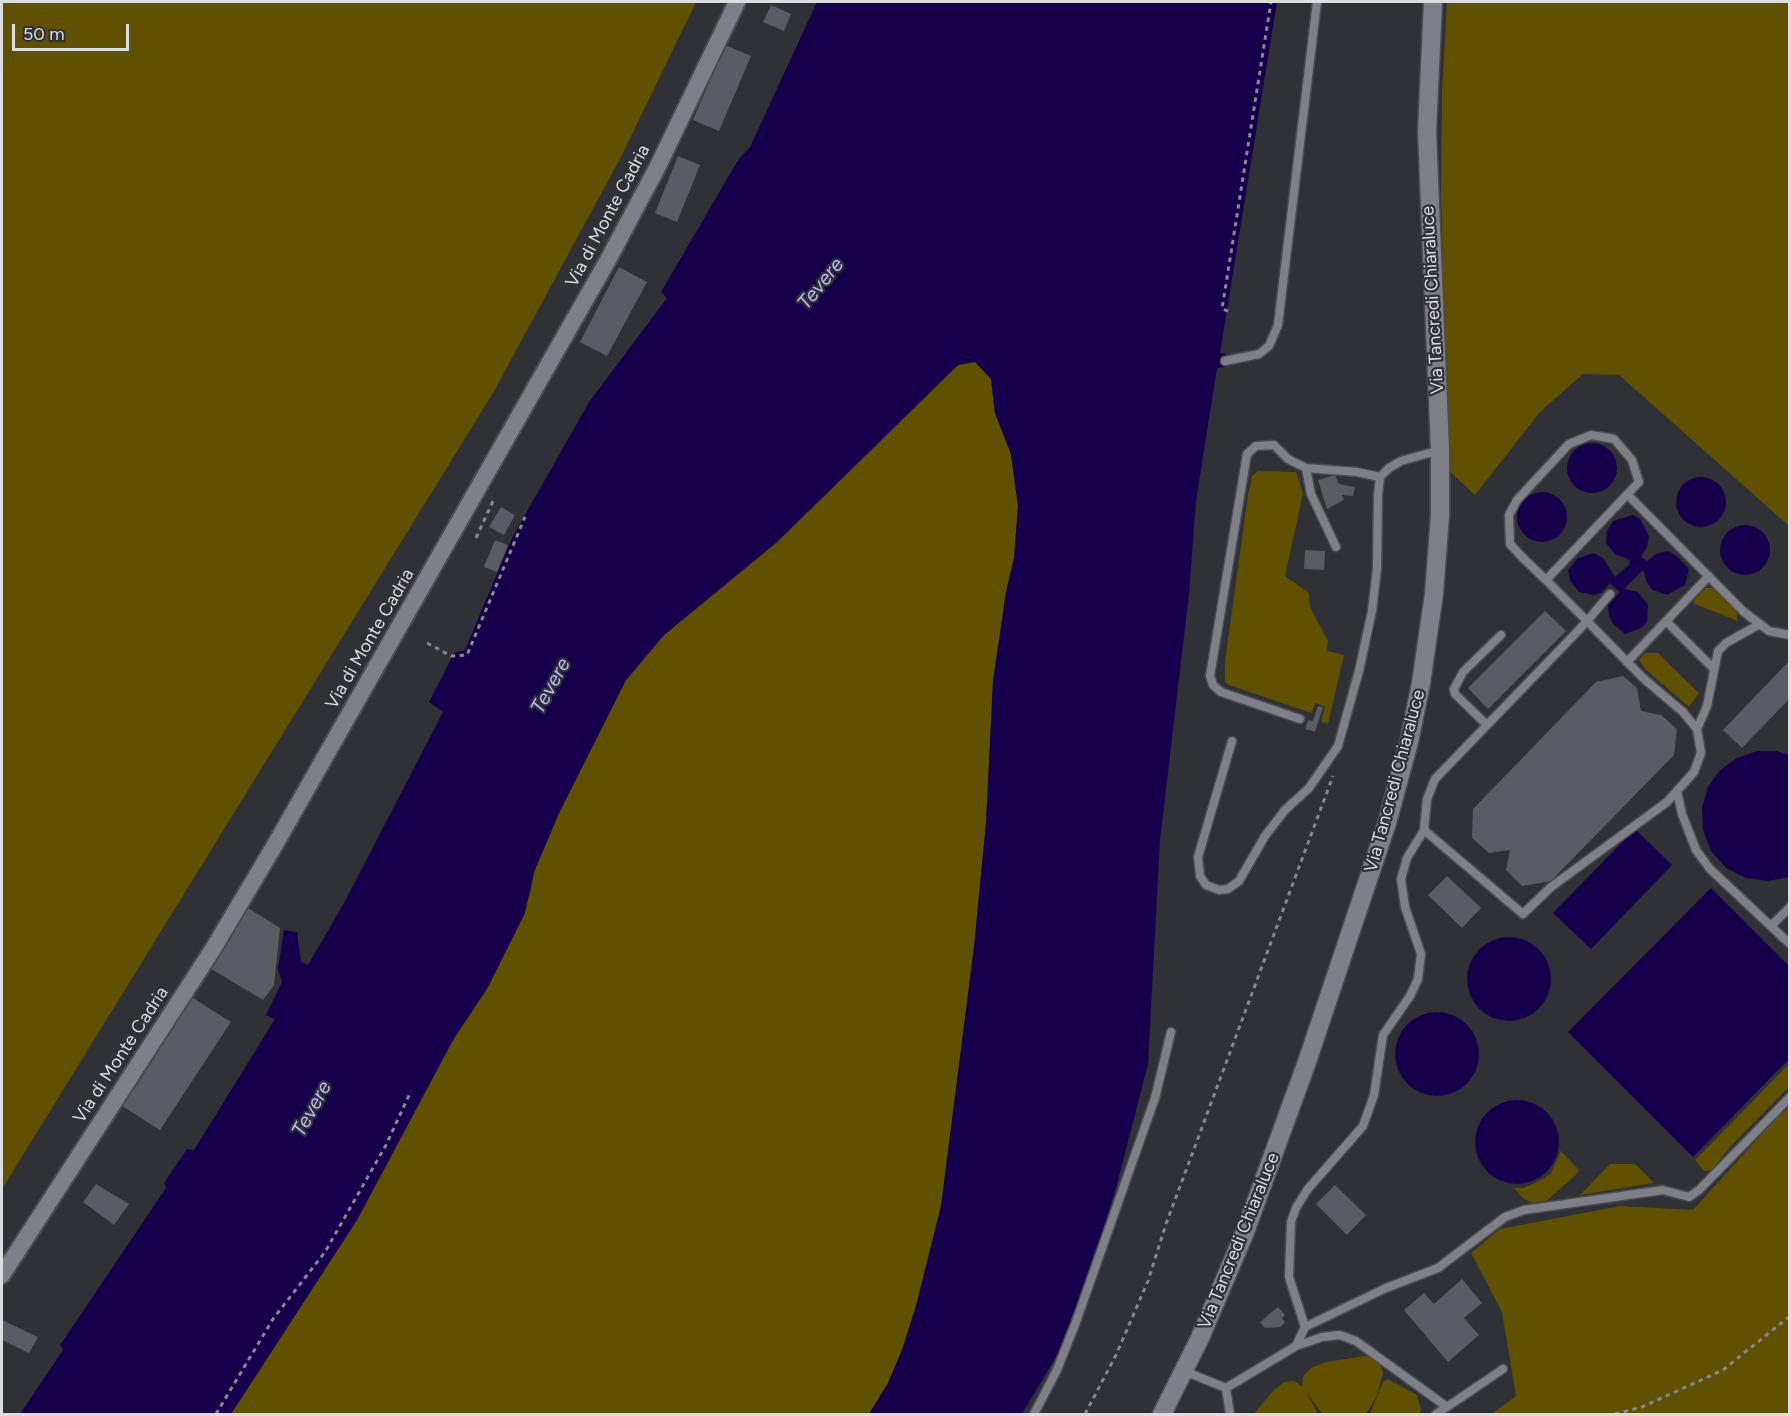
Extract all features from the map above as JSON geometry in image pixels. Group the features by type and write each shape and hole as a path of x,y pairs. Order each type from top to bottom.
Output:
{"street":[{"name":"Via di Monte Cadria","path":"2,1275 201,967 276,843 613,252 653,176 737,2"},
{"name":"Via Tancredi Chiaraluce","path":"1162,1414 1184,1371 1258,1200 1362,903 1396,791 1414,717 1431,622 1438,557 1440,450 1427,142 1433,2"}],"lane":[{"path":"1225,361 1259,354 1269,346 1278,326 1317,2"},
{"path":"1424,830 1523,914 1551,887 1667,802 1694,772 1701,753 1697,729 1683,712 1627,662 1510,544 1509,515 1517,500 1569,444 1591,435 1614,439 1626,450 1639,476 1639,482 1629,496 1546,580"},
{"path":"1300,719 1221,692 1213,685 1210,676 1246,454 1256,446 1274,445 1288,459 1306,468 1358,472 1380,477"},
{"path":"1232,741 1198,857 1200,876 1206,885 1219,890 1228,889 1239,881 1265,836 1285,810 1309,788 1338,746 1359,671 1372,611 1377,568 1380,477 1401,461 1440,450"},
{"path":"1306,468 1311,494 1336,547"},
{"path":"1629,496 1760,624 1769,631 1790,635"},
{"path":"1627,662 1709,576"},
{"path":"1305,1327 1288,1276 1291,1222 1307,1190 1363,1125 1374,1095 1383,1035 1410,996 1418,979 1421,954 1405,907 1401,879 1407,858 1424,830 1424,811 1435,780 1610,594"},
{"path":"1666,621 1713,668"},
{"path":"1697,729 1707,706 1718,651 1726,643 1760,624"},
{"path":"1487,725 1455,694 1454,689 1463,672 1500,635"},
{"path":"1677,791 1682,814 1696,850 1710,869 1790,944"},
{"path":"1772,926 1790,907"},
{"path":"1034,1414 1057,1370 1076,1322 1155,1098 1171,1032"},
{"path":"1296,1346 1305,1327 1386,1288 1438,1268 1505,1216 1663,1190 1689,1197 1700,1190 1790,1097"},
{"path":"1226,1388 1296,1346 1328,1336 1351,1338 1447,1407"},
{"path":"1436,1414 1503,1369"},
{"path":"1184,1371 1226,1388"},
{"path":"1226,1388 1230,1414"}],"path":[{"path":"1228,310 1222,309 1248,143 1265,55 1271,2"},
{"path":"1248,143 1254,143"},
{"path":"1236,221 1241,222"},
{"path":"476,538 493,501"},
{"path":"427,643 451,656 467,655 525,517"},
{"path":"1085,1414 1116,1355 1148,1281 1170,1213 1334,773"},
{"path":"216,1414 273,1319 325,1252 386,1145 411,1091"},
{"path":"1615,1414 1642,1407 1724,1370 1790,1316"}],"shaded area":[{"path":"2,2 696,2 621,157 493,393 2,1189"},
{"path":"1447,2 1789,2 1789,526 1619,375 1583,374 1540,412 1475,495 1448,470 1441,195 1442,90"},
{"path":"975,362 991,379 995,413 1011,454 1018,506 1014,558 1006,592 993,681 986,823 974,947 941,1206 916,1306 902,1350 888,1383 869,1414 231,1414 357,1220 453,1040 488,987 531,891 534,872 559,813 626,680 664,635 777,542 958,365"},
{"path":"1258,471 1296,472 1303,494 1285,576 1309,593 1310,607 1328,641 1327,651 1344,655 1328,724 1321,722 1325,707 1316,703 1311,713 1225,682 1225,662 1248,495 1252,476"},
{"path":"1706,588 1712,588 1736,610 1738,621 1695,604 1693,601"},
{"path":"1645,653 1658,653 1699,693 1689,707 1645,669 1639,660"},
{"path":"1789,1064 1789,1087 1730,1147 1712,1170 1704,1171 1695,1160"},
{"path":"1789,1107 1789,1414 1492,1414 1516,1396 1502,1312 1471,1253 1500,1229 1620,1206 1693,1210 1777,1117"},
{"path":"1561,1151 1579,1170 1576,1175 1546,1201 1533,1203 1524,1199 1514,1188 1524,1188 1551,1173"},
{"path":"1610,1164 1635,1164 1654,1183 1580,1195"},
{"path":"1365,1356 1378,1358 1383,1373 1377,1396 1366,1414 1322,1414 1306,1391 1318,1414 1254,1414 1272,1392 1284,1382 1294,1381 1302,1386 1303,1376 1311,1368 1326,1362"},
{"path":"1388,1379 1417,1395 1421,1410 1419,1414 1370,1414 1383,1382"}],"water":[{"name":"Tevere","path":"817,2 1277,2 1220,353 1226,354 1225,367 1217,368 1196,501 1189,594 1160,840 1148,1064 1116,1188 1087,1282 1056,1357 1022,1414 869,1414 888,1383 902,1350 916,1306 941,1206 974,947 986,823 993,681 1006,592 1014,558 1018,506 1011,454 995,413 991,379 975,362 958,365 777,542 664,635 626,680 559,813 534,872 525,913 488,987 453,1040 357,1220 231,1414 20,1414 63,1350 60,1345 166,1188 164,1183 187,1149 194,1150 275,1019 266,1015 282,982 278,969 284,930 297,932 301,962 308,965 344,903 443,712 429,702 454,653 465,650 512,538 589,402 667,298 661,292 738,160 750,147"},
{"path":"1597,443 1610,450 1616,458 1616,478 1610,486 1602,492 1587,493 1574,486 1568,478 1567,463 1574,450 1582,444"},
{"path":"1706,477 1719,484 1725,492 1725,512 1719,520 1711,526 1696,527 1683,520 1677,512 1676,497 1683,484 1691,478"},
{"path":"1547,492 1560,499 1566,507 1566,527 1560,535 1552,541 1537,542 1524,535 1518,527 1517,512 1524,499 1532,493"},
{"path":"1633,515 1640,519 1649,536 1647,547 1641,557 1647,561 1656,554 1668,551 1677,556 1689,569 1685,585 1667,595 1653,590 1647,583 1643,570 1624,589 1638,592 1648,605 1647,622 1641,628 1625,634 1613,624 1609,616 1608,605 1620,592 1610,583 1601,593 1594,595 1579,592 1570,581 1568,570 1578,558 1594,553 1603,558 1615,577 1629,565 1630,560 1615,554 1606,543 1607,531 1613,521"},
{"path":"1750,525 1763,532 1769,540 1769,560 1763,568 1755,574 1740,575 1727,568 1721,560 1720,545 1727,532 1735,526"},
{"path":"1757,751 1777,751 1789,755 1789,877 1768,881 1746,878 1726,868 1711,851 1703,830 1702,808 1708,787 1720,770 1737,758"},
{"path":"1635,829 1672,865 1591,949 1553,913"},
{"path":"1711,888 1789,966 1789,1059 1693,1157 1568,1032"},
{"path":"1509,937 1525,940 1539,949 1548,963 1551,979 1548,995 1539,1009 1525,1018 1509,1021 1493,1018 1479,1009 1470,995 1467,979 1470,963 1479,949 1493,940"},
{"path":"1437,1012 1453,1015 1467,1024 1476,1038 1479,1054 1476,1070 1467,1084 1453,1093 1437,1096 1421,1093 1407,1084 1398,1070 1395,1054 1398,1038 1407,1024 1421,1015"},
{"path":"1517,1100 1533,1103 1547,1112 1556,1126 1559,1142 1556,1158 1547,1172 1533,1181 1517,1184 1501,1181 1487,1172 1478,1158 1475,1142 1478,1126 1487,1112 1501,1103"}],"building":[{"path":"771,5 791,14 784,31 763,22"},
{"path":"725,45 751,56 719,131 693,120"},
{"path":"678,156 700,165 677,222 655,213"},
{"path":"619,267 647,282 607,356 580,342"},
{"path":"1335,475 1339,484 1355,487 1353,496 1342,495 1344,500 1327,509 1318,480"},
{"path":"501,507 515,515 504,535 489,527"},
{"path":"495,540 508,545 497,572 484,567"},
{"path":"1305,550 1325,551 1324,570 1304,569"},
{"path":"1545,611 1566,631 1488,709 1468,688"},
{"path":"1790,660 1790,698 1742,748 1723,730"},
{"path":"1623,676 1637,688 1641,711 1661,715 1677,729 1674,755 1551,881 1522,886 1506,870 1510,850 1489,853 1472,838 1473,809 1596,682"},
{"path":"1318,706 1323,707 1315,732 1305,729 1308,720 1313,721"},
{"path":"1447,876 1481,908 1462,928 1428,895"},
{"path":"248,908 280,928 274,985 263,1000 208,967"},
{"path":"190,996 231,1022 160,1130 119,1104"},
{"path":"96,1184 129,1204 114,1225 83,1202"},
{"path":"1335,1185 1366,1215 1347,1235 1316,1204"},
{"path":"1462,1279 1482,1303 1464,1318 1479,1335 1448,1362 1404,1310 1424,1293 1434,1304"},
{"path":"1278,1307 1285,1315 1282,1318 1285,1322 1280,1327 1265,1328 1260,1322"},
{"path":"2,1320 38,1337 29,1353 2,1340"}]}
